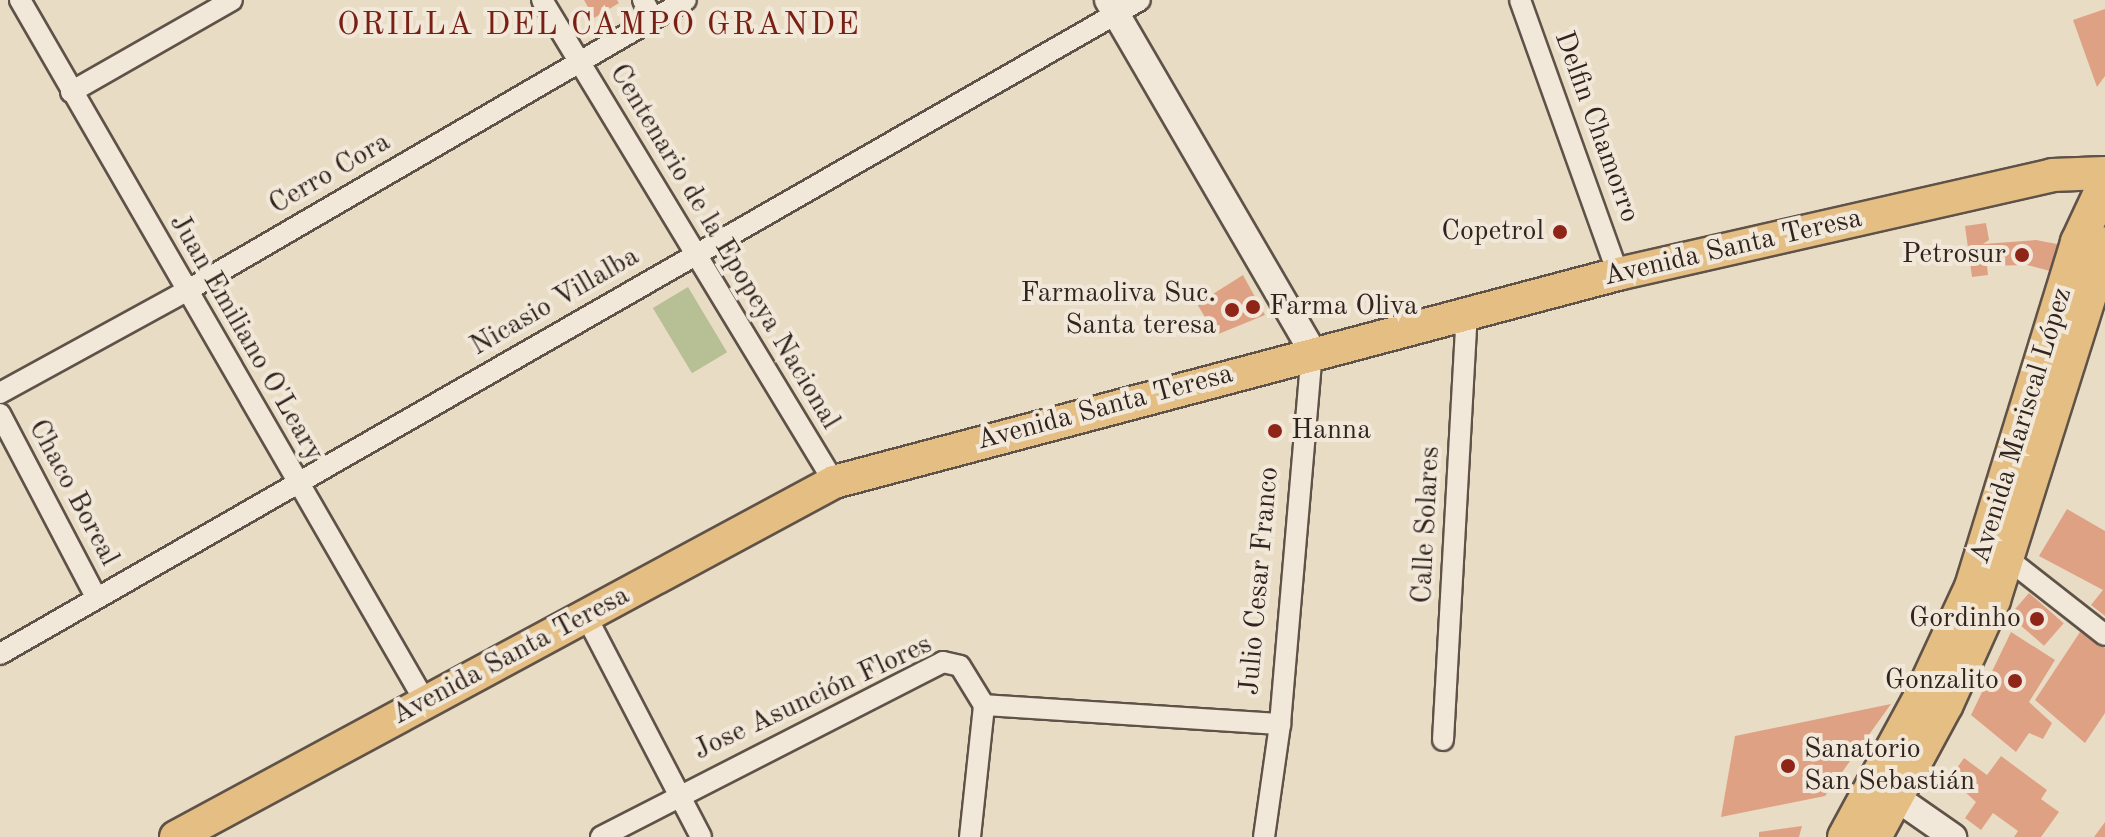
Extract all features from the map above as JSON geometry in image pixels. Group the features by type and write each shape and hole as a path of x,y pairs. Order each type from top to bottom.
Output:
{"highway":[{"name":"Avenida Mariscal López","path":"1874,837 1885,790 1972,587 2078,242 2105,184"},
{"name":"Avenida Mariscal López","path":"1845,837 1885,790 1972,650 2008,559 2105,244"}],"main road":[{"name":"Avenida Santa Teresa","path":"177,837 834,482 1312,351 1618,274 2052,175 2105,173"}],"street":[{"name":"Juan Emiliano O'Leary","path":"20,0 426,703"},
{"path":"71,92 232,0"},
{"name":"Centenario de la Epopeya Nacional","path":"542,0 692,255 834,482"},
{"path":"643,0 653,19"},
{"name":"Cerro Cora","path":"0,393 188,290 686,0"},
{"name":"Nicasio Villalba","path":"0,654 692,255 1112,7 1140,0"},
{"name":"Delfin Chamorro","path":"1520,0 1618,274"},
{"path":"1112,7 1312,351"},
{"name":"Calle Solares","path":"1443,740 1467,313"},
{"name":"Julio Cesar Franco","path":"1264,837 1280,724 1312,351"},
{"name":"Chaco Boreal","path":"0,414 96,597"},
{"path":"2008,559 2105,635"},
{"path":"586,616 676,795 701,837"},
{"name":"Jose Asunción Flores","path":"601,837 676,795 943,662 960,666 984,705"},
{"path":"970,837 984,705 1280,724"},
{"path":"1885,790 1953,837"}],"green space":[{"path":"688,287 727,352 692,373 653,308"}],"building":[{"path":"584,0 617,0 619,3 594,18"},
{"path":"2105,9 2105,76 2097,87 2073,20"},
{"name":"Petrosur","path":"1986,223 1989,240 1983,244 2036,240 2062,245 2054,272 2027,265 1987,266 1988,275 1972,277 1965,226"},
{"name":"Farmaoliva Suc. Santa teresa","path":"1243,275 1265,315 1216,335 1197,304"},
{"path":"2067,509 2105,531 2105,616 2091,605 2103,590 2039,556"},
{"name":"Gordinho","path":"2029,593 2064,623 2044,646 2009,616"},
{"name":"Gonzalito","path":"2011,632 2055,660 2029,702 2052,723 2043,739 2029,733 2016,752 1971,715"},
{"path":"2080,632 2105,648 2105,713 2085,743 2035,700"},
{"name":"Sanatorio San Sebastián","path":"1891,704 1825,796 1721,817 1735,736"},
{"path":"2001,756 2047,790 2041,799 2059,812 2041,837 2014,837 2018,831 1993,813 1981,830 1965,818 1976,802 1950,778 1964,758 1987,775"},
{"path":"2105,822 2105,837 2094,837"},
{"path":"1802,826 1799,837 1759,837 1759,832"}],"place":[{"name":"Copetrol","path":"1560,232"},
{"name":"Petrosur","path":"2022,255"},
{"name":"Farma Oliva","path":"1253,307"},
{"name":"Farmaoliva Suc. Santa teresa","path":"1232,310"},
{"name":"Hanna","path":"1275,431"},
{"name":"Gordinho","path":"2037,619"},
{"name":"Gonzalito","path":"2015,681"},
{"name":"Sanatorio San Sebastián","path":"1788,766"}],"district":[{"name":"ORILLA DEL CAMPO GRANDE","path":"599,26"}]}
